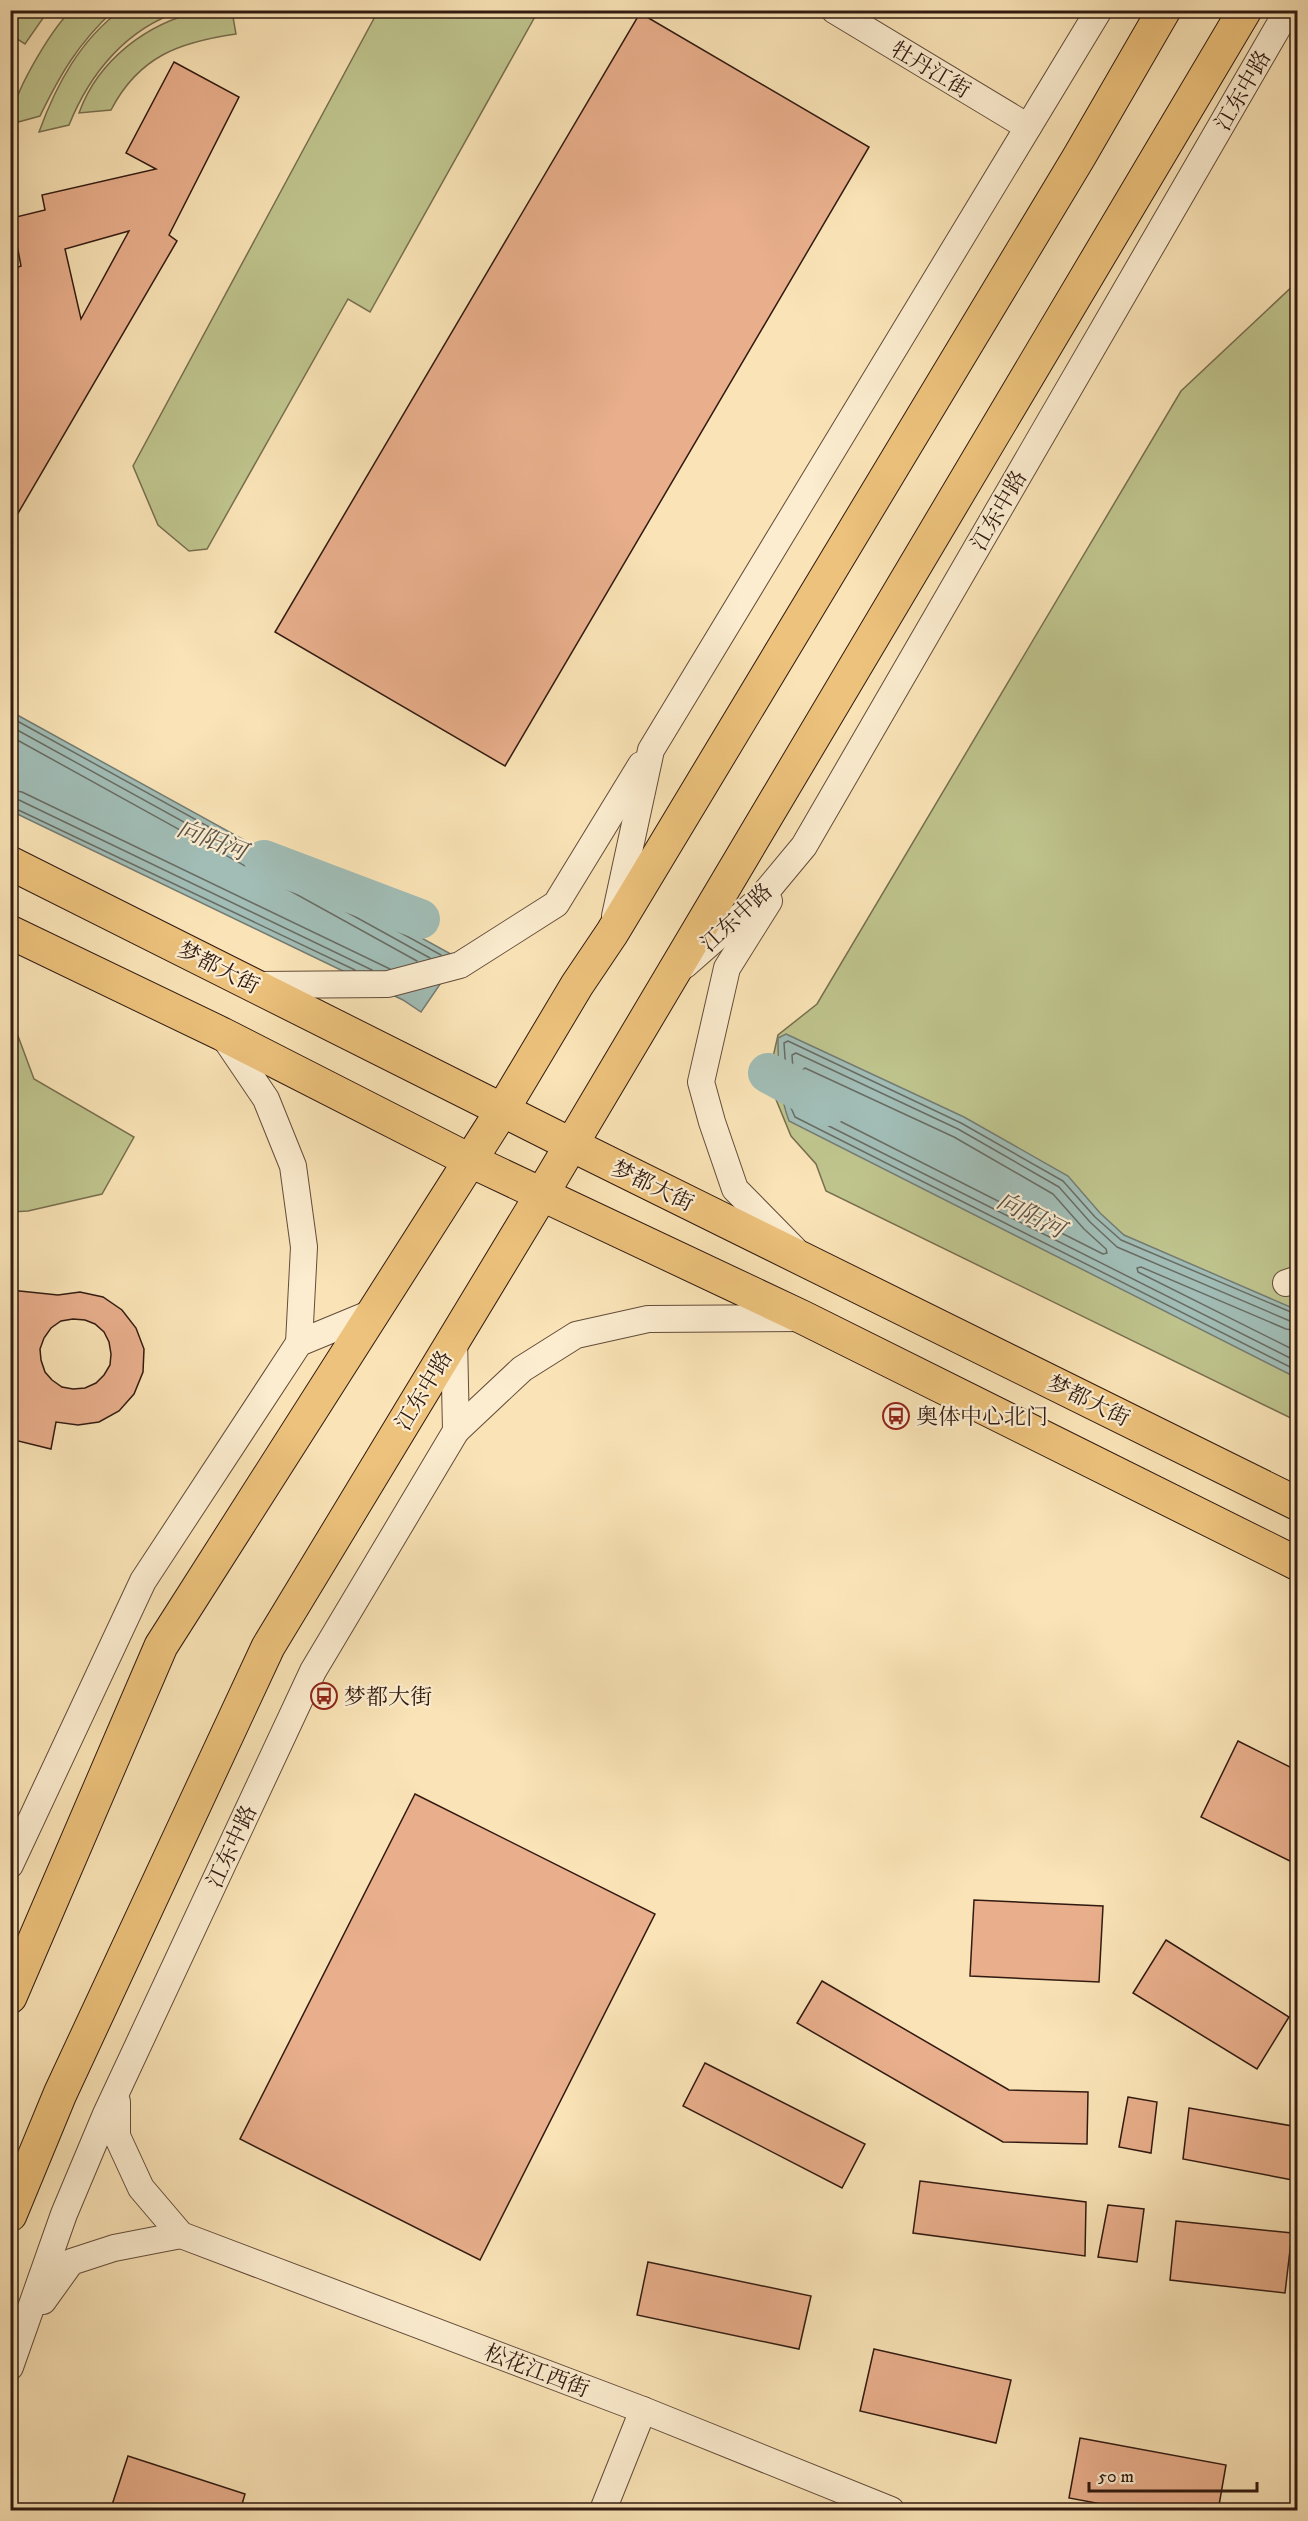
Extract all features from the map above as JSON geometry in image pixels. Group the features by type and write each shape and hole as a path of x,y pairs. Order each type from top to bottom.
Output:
{"main road":[{"path":"10,1997 162,1646 503,1109 577,985 612,933 1079,157 1164,10"},
{"name":"江东中路","path":"10,2215 60,2094 268,1647 542,1194 1245,10"},
{"name":"梦都大街","path":"10,863 570,1144 1298,1504"},
{"path":"10,932 222,1034 469,1160 802,1317 1298,1564"}],"street":[{"name":"牡丹江街","path":"834,10 1028,127"},
{"path":"256,985 388,984 460,965 556,904 1099,10"},
{"name":"江东中路","path":"669,978 760,899 804,846 1288,10"},
{"path":"612,933 651,750"},
{"path":"804,846 727,968 701,1082 735,1189 805,1260"},
{"path":"10,1865 143,1581 299,1343 304,1247 293,1166 266,1099 222,1034"},
{"path":"299,1343 374,1312"},
{"path":"456,1431 522,1369 576,1335 648,1318 802,1317"},
{"name":"江东中路","path":"10,2367 64,2214 116,2092 313,1671 456,1431 454,1338"},
{"path":"25,2325 71,2262 114,2248 181,2235 141,2188 117,2136 116,2092"},
{"name":"松花江西街","path":"181,2235 643,2410 891,2511"},
{"path":"603,2511 643,2410"}],"green space":[{"path":"71,10 113,11 90,35 71,60 40,116 11,124 12,112 24,81 43,48"},
{"path":"121,10 181,11 144,29 113,55 88,88 69,125 39,132 53,97 71,65 93,35"},
{"path":"537,10 537,13 370,312 348,299 207,549 189,551 158,525 133,466 378,11"},
{"path":"10,11 48,11 25,44 11,35"},
{"path":"201,11 232,11 236,34 179,47 163,55 134,76 111,110 79,113 98,76 127,47 162,25"},
{"path":"1297,282 1297,1421 826,1191 816,1164 791,1136 775,1097 771,1066 778,1035 817,1004 1181,391"},
{"path":"11,1036 18,1036 34,1079 134,1137 102,1194 28,1211 11,1212"}],"water":[{"path":"10,711 458,958 421,1012 403,1000 11,811"},
{"path":"786,1034 964,1117 1068,1176 1100,1213 1124,1235 1297,1310 1297,1378 789,1121 781,1091 778,1059 778,1038"}],"building":[{"path":"640,13 869,147 505,766 275,632"},
{"path":"174,62 239,97 169,235 177,241 10,527 10,305 16,304 10,283 10,270 21,266 12,218 45,210 42,195 156,169 126,153","holes":["129,231 81,319 65,249"]},
{"path":"10,1290 58,1295 80,1292 103,1297 122,1310 136,1328 144,1349 143,1372 134,1394 119,1411 99,1422 78,1425 56,1422 51,1449 10,1439","holes":["85,1320 95,1324 104,1332 109,1342 110,1365 96,1383 85,1388 62,1387 45,1372 40,1349 51,1328 61,1321"]},
{"path":"1238,1741 1298,1771 1298,1865 1201,1817"},
{"path":"415,1794 655,1914 480,2260 240,2139"},
{"path":"974,1900 1103,1906 1099,1982 970,1976"},
{"path":"1166,1940 1289,2017 1257,2069 1133,1993"},
{"path":"822,1981 1009,2090 1088,2092 1087,2144 1003,2142 797,2023"},
{"path":"705,2063 865,2144 842,2188 683,2106"},
{"path":"1128,2097 1157,2102 1151,2153 1119,2147"},
{"path":"1189,2108 1298,2127 1298,2181 1183,2159"},
{"path":"920,2181 1086,2202 1085,2256 913,2233"},
{"path":"1108,2205 1144,2209 1137,2262 1098,2257"},
{"path":"1176,2221 1292,2233 1285,2293 1170,2280"},
{"path":"648,2262 811,2296 799,2349 637,2315"},
{"path":"874,2349 1011,2380 996,2443 860,2411"},
{"path":"1080,2438 1226,2465 1218,2511 1139,2511 1069,2498"},
{"path":"128,2456 245,2494 240,2511 110,2511"}],"waterway":[{"name":"向阳河","path":"264,860 420,919"},
{"name":"向阳河","path":"768,1073 828,1106"}],"place":[{"name":"奥体中心北门","path":"896,1416"},
{"name":"梦都大街","path":"324,1696"}]}
